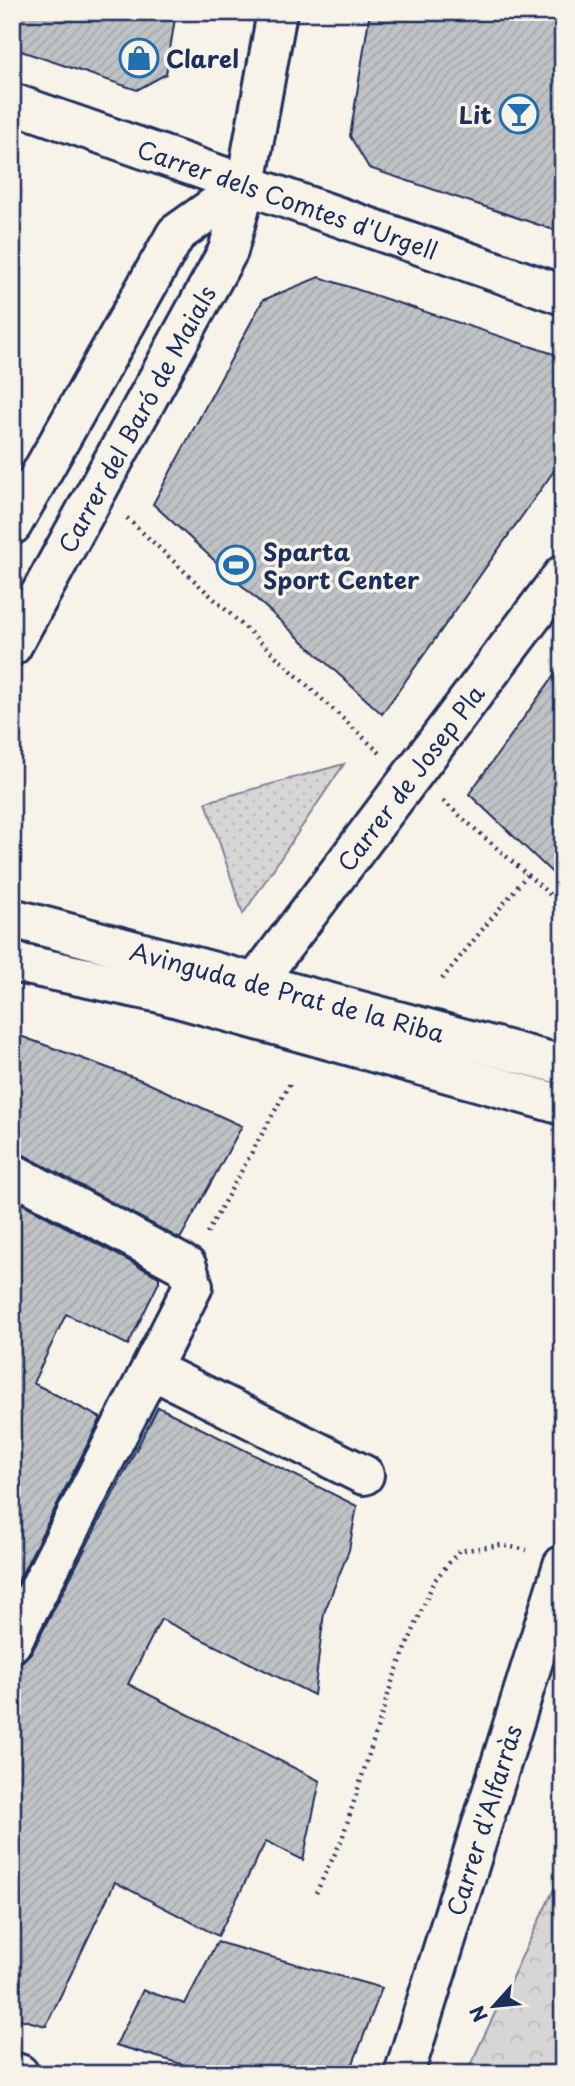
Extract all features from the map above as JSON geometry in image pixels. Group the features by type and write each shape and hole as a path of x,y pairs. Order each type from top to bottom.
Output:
{"street":[{"name":"Carrer del Baró de Maials","path":"12,646 228,251 246,184 277,12"},
{"name":"Carrer dels Comtes d'Urgell","path":"12,103 563,295"},
{"path":"12,525 176,234 246,184"},
{"name":"Carrer de Josep Pla","path":"256,982 563,575"},
{"name":"Avinguda de Prat de la Riba","path":"12,918 563,1065"},
{"name":"Avinguda de Prat de la Riba","path":"12,962 160,993 563,1105"},
{"path":"12,1173 190,1276 153,1370 12,1642"},
{"path":"153,1370 364,1475"},
{"name":"Carrer d'Alfarràs","path":"404,2074 562,1567"},
{"path":"12,2072 19,2074"}],"path":[{"path":"98,490 388,761"},
{"path":"435,794 563,906"},
{"path":"442,979 527,875"},
{"path":"190,1276 292,1080"},
{"path":"316,1893 342,1839 393,1679 434,1581 459,1550 501,1545 522,1548 562,1567"}],"green space":[{"path":"344,764 243,914 206,802"},
{"path":"563,1870 563,2074 466,2074"}],"building":[{"path":"12,12 176,12 166,74 137,90 12,48"},
{"path":"370,12 563,12 563,233 369,168 350,136"},
{"path":"319,277 563,357 563,458 382,714 153,504 263,300"},
{"path":"563,663 563,883 469,794"},
{"path":"12,1033 141,1080 242,1126 180,1239 12,1151"},
{"path":"12,1198 159,1277 159,1282 128,1345 66,1314 33,1383 101,1418 12,1593"},
{"path":"158,1407 357,1506 349,1550 324,1613 314,1695 161,1619 128,1684 320,1781 303,1860 266,1841 218,1936 115,1882 46,2026 12,2017 12,1664 23,1661 32,1652"},
{"path":"217,1942 382,1988 349,2074 216,2074 116,2045 143,1990 185,2004"}],"place":[{"name":"Clarel","path":"139,58"},
{"name":"Lit","path":"519,114"},
{"name":"Sparta Sport Center","path":"236,565"}]}
